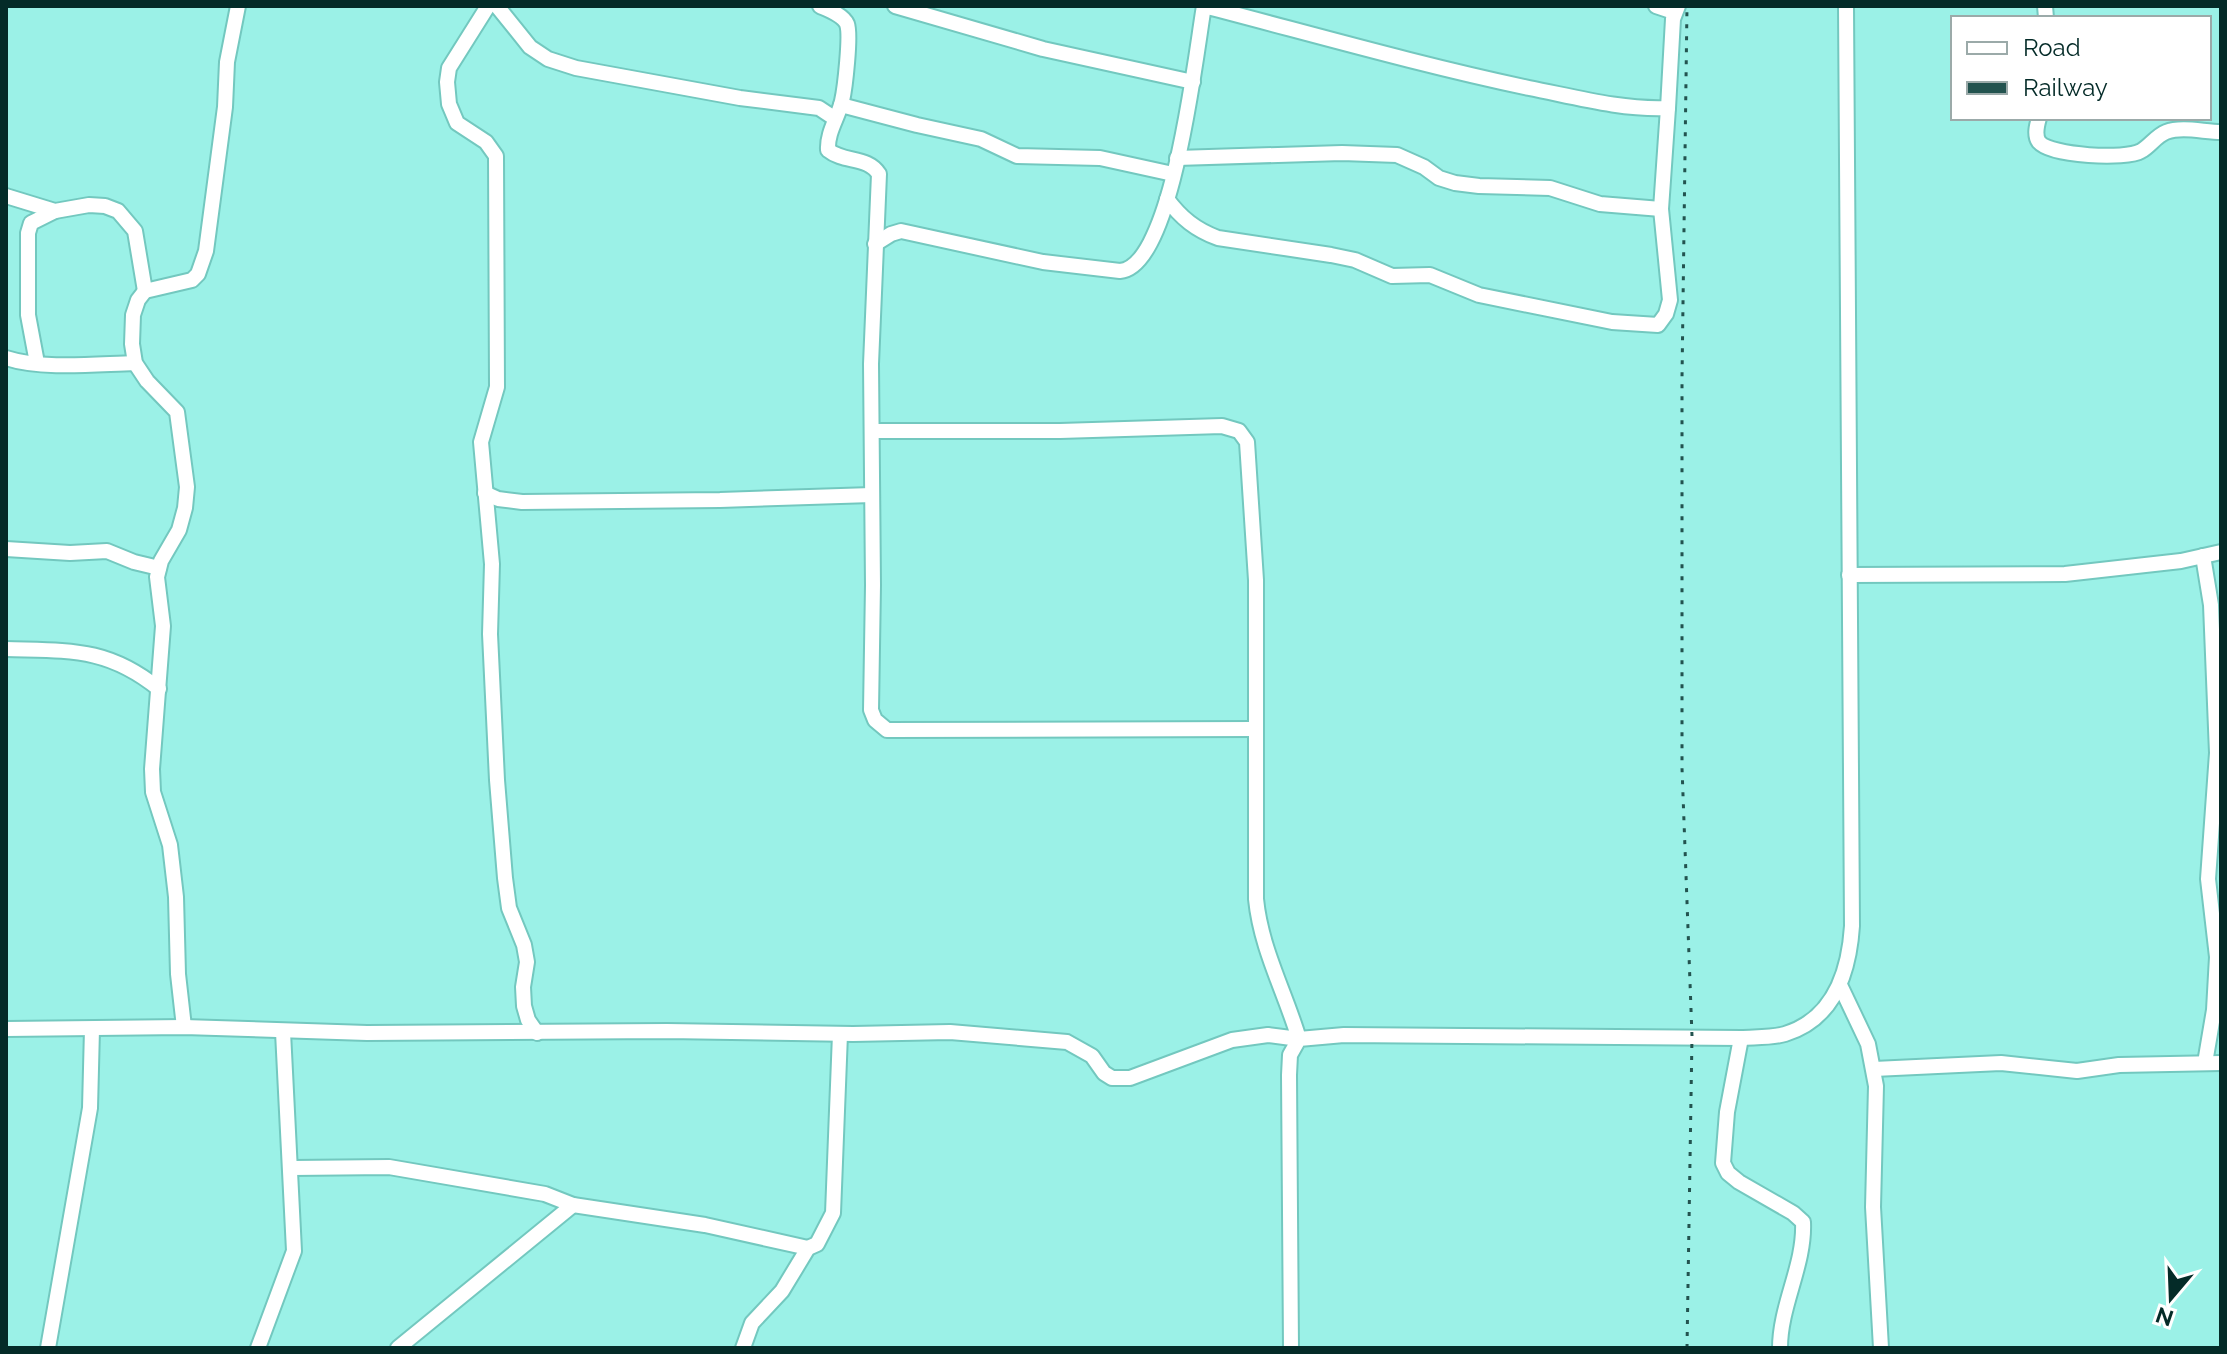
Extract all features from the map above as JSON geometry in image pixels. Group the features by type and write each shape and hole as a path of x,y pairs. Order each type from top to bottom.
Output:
{"street":[{"path":"184,1027 178,974 176,897 170,845 153,792 153,744 163,626 158,594 159,568 179,530 185,508 185,459 177,412 147,381 135,363 133,315 145,291 192,280 204,263 224,120 227,62 238,6"},
{"path":"488,6 449,68 447,82 449,104 457,123 486,142 496,156 498,370 497,387 481,442 492,564 490,634 505,878 509,908 524,945 527,962 524,1006 528,1020 537,1033"},
{"path":"497,6 530,47 548,59 562,63 628,79 892,119 981,139 1017,156 1100,158 1173,174"},
{"path":"820,6 841,18 848,27 846,78 828,150 844,159 870,163 879,174 871,364 871,710 887,730 1256,729"},
{"path":"895,6 1043,49 1193,82"},
{"path":"875,244 901,231 1043,262 1129,270 1136,265 1161,222 1193,82 1204,6 1481,78 1618,106 1668,108"},
{"path":"1167,199 1179,215 1192,225 1218,238 1355,260 1392,276 1430,275 1492,298 1612,322 1658,325 1663,321 1670,300 1661,209 1676,9 1656,6"},
{"path":"6,1029 184,1027 283,1032 950,1032 1067,1042 1092,1056 1104,1073 1118,1079 1130,1078 1232,1040 1268,1035 1299,1039 1344,1035 1741,1038 1782,1035 1804,1026 1823,1010 1840,985 1850,953 1852,926 1846,6"},
{"path":"2039,120 2036,134 2039,142 2049,148 2116,157 2141,151 2165,132 2221,132"},
{"path":"1177,158 1342,153 1397,155 1424,167 1439,178 1455,183 1550,188 1600,204 1661,209"},
{"path":"6,196 55,211"},
{"path":"37,363 28,315 28,233 31,223 55,211 89,205 118,211 135,231 145,291"},
{"path":"6,358 37,363 135,363"},
{"path":"872,431 1060,431 1222,426 1239,431 1247,442 1256,580 1258,923 1269,963 1289,1005 1299,1039 1290,1055 1289,1075 1291,1348"},
{"path":"485,493 498,499 522,502 872,495"},
{"path":"6,549 70,553 107,551 159,568"},
{"path":"1849,575 2065,574 2181,561 2221,552"},
{"path":"2203,556 2211,605 2217,753 2208,879 2216,897 2217,957 2214,1010 2205,1063"},
{"path":"6,649 95,654 129,667 159,689"},
{"path":"1840,985 1868,1044 1876,1086 1873,1207 1881,1348"},
{"path":"48,1348 90,1108 92,1029"},
{"path":"258,1348 294,1251 283,1032"},
{"path":"743,1348 752,1323 782,1291 808,1248 817,1244 833,1213 840,1034"},
{"path":"1741,1038 1727,1112 1723,1163 1728,1173 1739,1182 1803,1222 1803,1237 1790,1286 1780,1348"},
{"path":"1874,1069 2001,1063 2077,1071 2119,1065 2221,1063"},
{"path":"292,1168 389,1167 545,1194 573,1205 705,1225 808,1248"},
{"path":"398,1348 573,1205"}],"railway":[{"path":"1687,6 1682,378 1682,768 1692,1036 1687,1348"}]}
